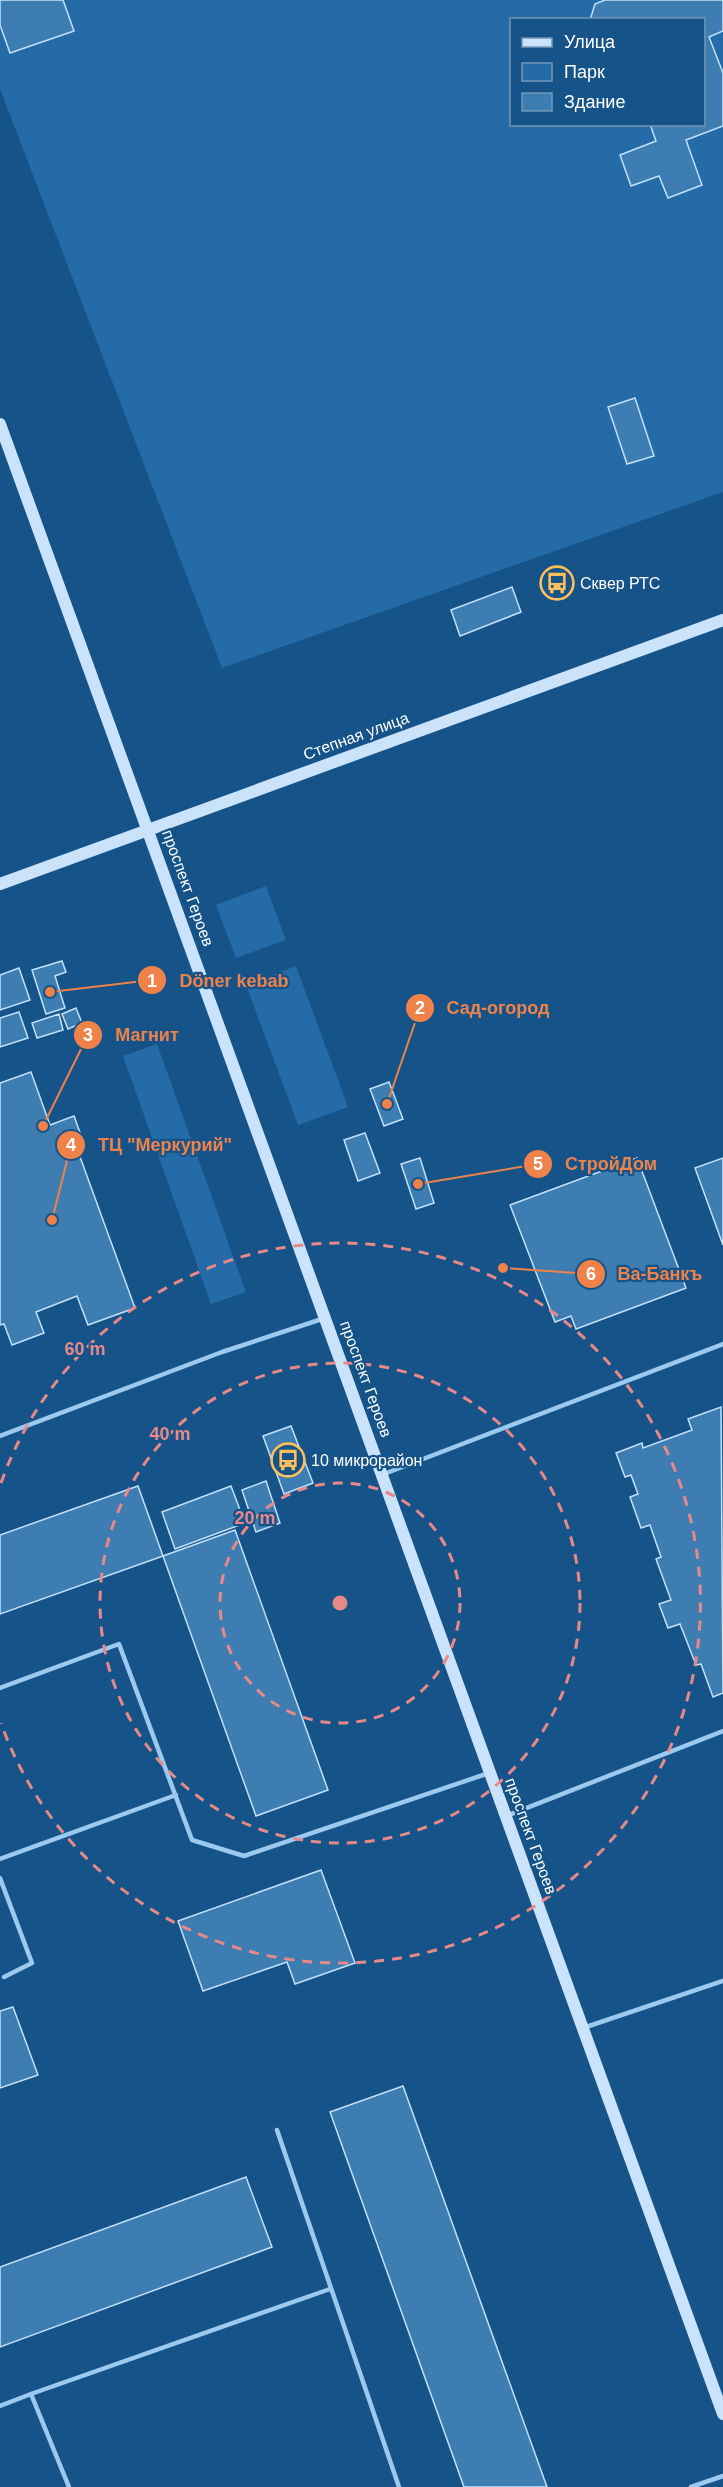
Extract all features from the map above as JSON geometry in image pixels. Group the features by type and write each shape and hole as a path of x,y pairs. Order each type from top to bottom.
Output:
{"street":[{"name":"проспект Героев","path":"0,423 723,2414"},
{"name":"Степная улица","path":"0,884 723,620"}],"lane":[{"path":"0,1436 222,1352 326,1318"},
{"path":"383,1474 723,1344"},
{"path":"0,1688 119,1644 192,1840 244,1856 490,1772"},
{"path":"506,1816 723,1731"},
{"path":"0,1859 176,1795"},
{"path":"0,1878 32,1963 4,1977"},
{"path":"583,2028 723,1980"},
{"path":"277,2130 399,2487"},
{"path":"0,2406 330,2289"},
{"path":"31,2394 69,2487"},
{"path":"691,2487 723,2476"}],"green space":[{"path":"0,0 723,0 723,492 222,668 0,89"},
{"path":"266,886 286,940 236,958 216,905"},
{"path":"296,966 348,1107 298,1125 246,985"},
{"path":"157,1044 246,1292 211,1304 123,1056"}],"building":[{"path":"0,0 63,0 74,31 10,53 0,25"},
{"path":"605,0 723,0 723,31 709,37 723,73 723,126 686,140 702,185 668,198 659,176 631,186 620,155 656,141 651,126 705,126 705,18 591,18 595,4"},
{"path":"635,398 654,456 627,464 608,407"},
{"path":"512,587 521,612 460,636 451,610"},
{"path":"62,961 66,972 55,976 65,1008 46,1014 32,970"},
{"path":"19,968 30,1000 0,1010 0,975"},
{"path":"76,1008 82,1023 68,1029 62,1014"},
{"path":"19,1012 28,1038 0,1047 0,1018"},
{"path":"59,1014 63,1030 37,1038 32,1023"},
{"path":"31,1072 50,1125 74,1116 83,1141 75,1143 135,1308 88,1325 77,1296 36,1312 44,1333 12,1345 4,1324 0,1325 0,1083"},
{"path":"389,1082 403,1119 384,1126 370,1089"},
{"path":"365,1133 380,1173 358,1181 344,1140"},
{"path":"420,1158 434,1203 416,1209 401,1164"},
{"path":"637,1158 686,1288 576,1329 571,1316 555,1322 510,1205"},
{"path":"723,1158 723,1245 695,1168"},
{"path":"721,1407 723,1693 713,1697 701,1664 696,1665 680,1624 668,1628 659,1604 671,1600 656,1559 661,1557 650,1525 641,1528 630,1497 638,1494 631,1475 625,1477 616,1453 642,1443 643,1448 692,1430 688,1419"},
{"name":"10 микрорайон","path":"291,1426 313,1483 284,1494 263,1436"},
{"path":"266,1481 280,1523 256,1532 242,1490"},
{"path":"138,1486 163,1556 0,1614 0,1535"},
{"path":"231,1486 245,1523 175,1549 162,1512"},
{"path":"235,1530 328,1790 256,1816 163,1556"},
{"path":"321,1870 355,1963 295,1984 287,1962 203,1991 178,1921"},
{"path":"13,2007 38,2075 0,2088 0,2011"},
{"path":"403,2086 547,2487 464,2487 330,2112"},
{"path":"246,2177 272,2247 0,2347 0,2267"}],"place":[{"name":"Сквер РТС","path":"557,583"},
{"name":"Döner kebab","path":"50,992"},
{"name":"Сад-огород","path":"387,1104"},
{"name":"Магнит","path":"43,1126"},
{"name":"СтройДом","path":"418,1184"},
{"name":"ТЦ \"Меркурий\"","path":"52,1220"},
{"name":"Ва-Банкъ","path":"503,1268"},
{"name":"10 микрорайон","path":"288,1460"}]}
